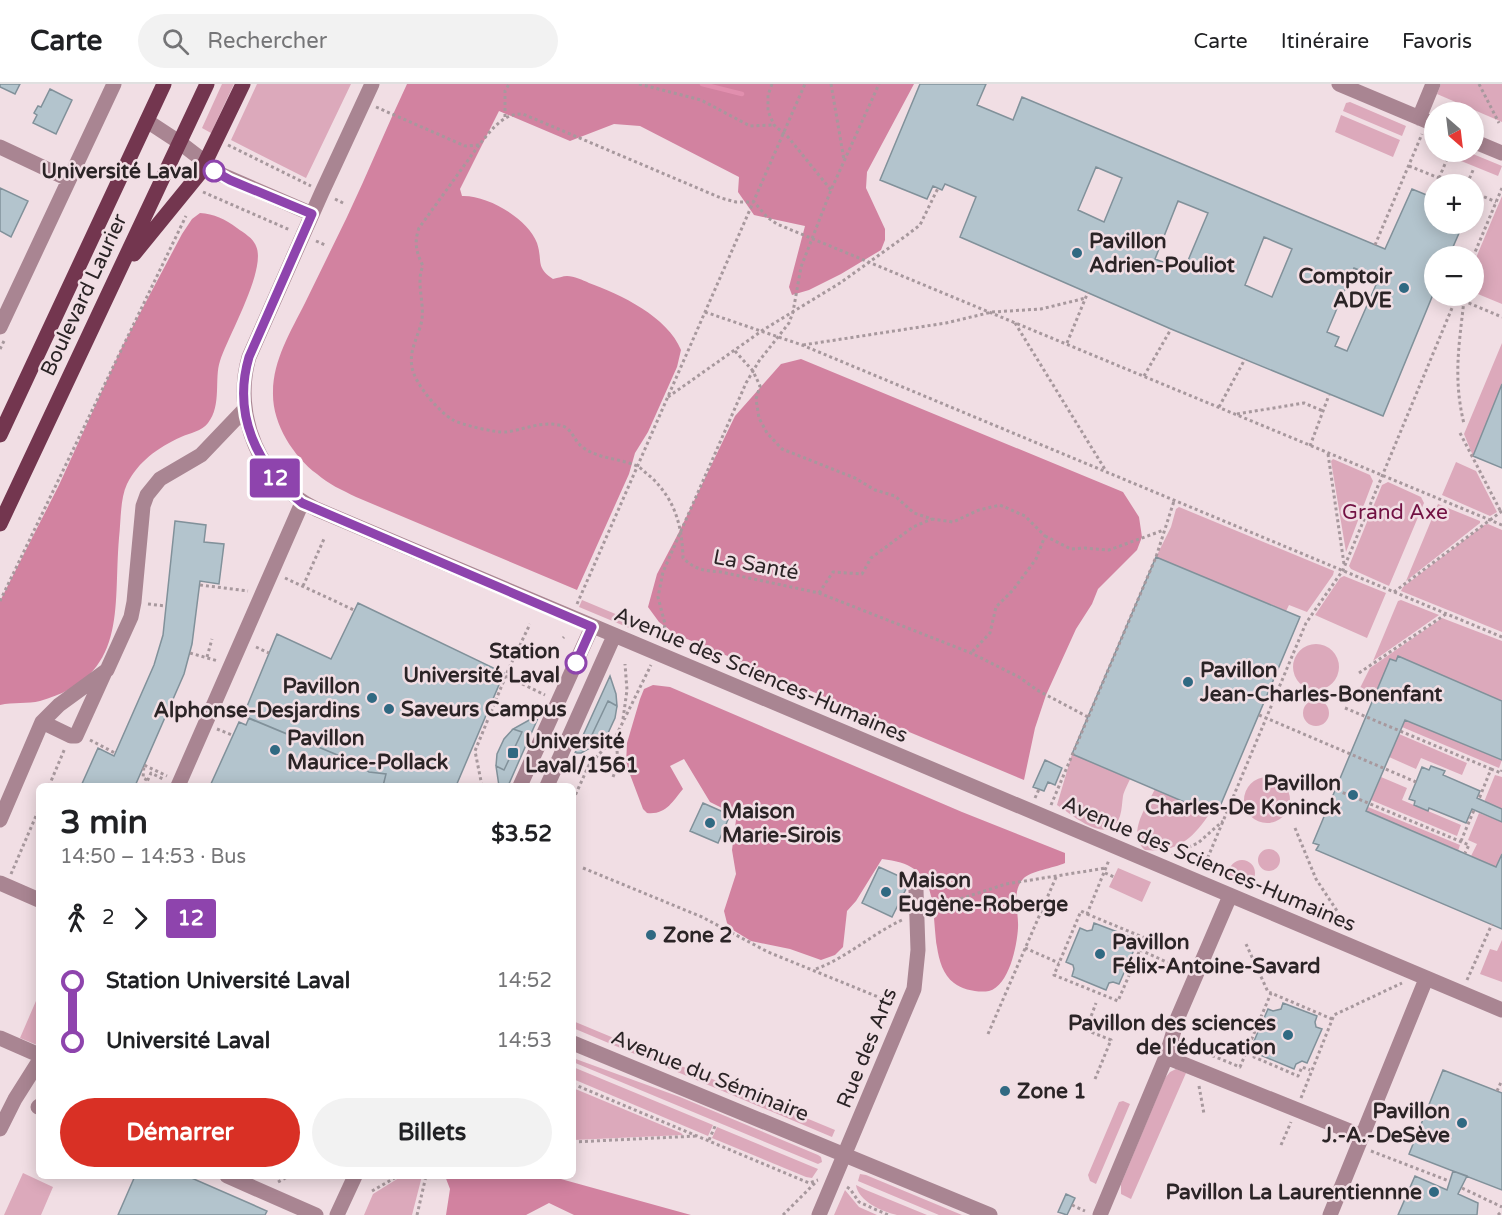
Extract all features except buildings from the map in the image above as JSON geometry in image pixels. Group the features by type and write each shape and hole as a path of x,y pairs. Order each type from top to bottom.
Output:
{"main road":[{"name":"Boulevard Laurier","path":"0,435 164,84"},
{"name":"Boulevard Laurier","path":"0,524 207,84"},
{"path":"114,280 195,180 243,84"}],"street":[{"path":"0,327 114,84"},
{"name":"Avenue des Sciences-Humaines","path":"372,84 302,236 249,357 245,372 244,410 251,437 271,473 302,503 1502,1010"},
{"path":"1339,84 1424,120"},
{"path":"1419,118 1433,84"},
{"path":"147,121 230,180 312,214"},
{"path":"1484,146 1502,153"},
{"path":"0,147 68,179"},
{"path":"42,722 74,735 106,670 133,610 143,506 147,495 160,479 201,454 244,410"},
{"path":"171,781 302,503"},
{"path":"521,783 592,627"},
{"path":"548,783 614,636"},
{"path":"0,819 42,722 59,705 106,670"},
{"path":"3,884 36,899"},
{"name":"Rue des Arts","path":"819,1215 838,1152 914,989 918,950 916,890"},
{"path":"1094,1213 1166,1057 1173,1031 1230,896"},
{"path":"1330,1215 1363,1135 1421,977"},
{"path":"0,1038 36,1054"},
{"name":"Avenue du Séminaire","path":"576,1044 990,1215"},
{"path":"1166,1057 1363,1135"},
{"path":"0,1129 15,1099 36,1066"},
{"path":"234,1179 316,1215"},
{"path":"338,1215 354,1179"}],"path":[{"path":"505,117 505,91 509,84"},
{"path":"639,84 701,100 750,126 774,126"},
{"path":"772,84 768,95 768,111 774,126 784,133 831,190"},
{"path":"576,607 805,84"},
{"path":"831,84 844,162"},
{"path":"660,644 665,624 658,597 659,586 680,532 753,371 789,323 793,312 797,281 831,190 879,84"},
{"path":"1479,84 1499,123"},
{"path":"363,101 465,146 479,145 505,117 523,114 721,198 736,202 754,202 777,224 872,261 1502,525"},
{"path":"226,144 345,204"},
{"name":"La Santé","path":"479,145 419,228 415,239 418,256 423,266 419,273 422,322 411,353 412,369 415,378 438,408 454,421 503,433 536,426 558,424 566,427 574,434 580,446 606,458 638,466 664,489 674,504 683,543 683,558 692,567 819,593 971,653 1019,677 1036,690 1088,717"},
{"path":"1375,245 1417,145"},
{"path":"1408,166 1429,174"},
{"path":"1471,174 1473,168"},
{"path":"668,398 764,330 872,261 920,225 938,188"},
{"path":"1478,246 1502,188"},
{"path":"202,192 325,245"},
{"path":"1484,197 1496,202"},
{"path":"0,601 189,211"},
{"path":"1067,343 1088,292"},
{"path":"802,345 946,323 992,312 1041,309 1086,298"},
{"path":"1197,882 1306,623 1344,568 1451,306"},
{"path":"1463,306 1456,373 1458,398 1464,423"},
{"path":"1477,306 1502,317"},
{"path":"705,312 764,330 802,345 1174,501 1344,568 1394,592 1502,637"},
{"path":"1014,322 1107,473"},
{"path":"1144,376 1171,329"},
{"path":"735,351 753,371 760,386 756,399 759,418 767,433 782,449 855,478 875,490 895,496 914,513 953,522 979,510 1000,505 1025,516 1045,536 1071,549 1109,550 1164,530"},
{"path":"1219,407 1245,359"},
{"path":"1310,446 1329,395"},
{"path":"1235,414 1304,403 1323,411"},
{"path":"1394,592 1501,511 1460,433"},
{"path":"1328,454 1344,568"},
{"path":"1046,818 1156,558 1174,501"},
{"path":"819,593 833,572 862,574 871,558 913,527 932,519"},
{"path":"971,653 990,633 996,608 1036,559 1045,536"},
{"path":"324,539 301,585 354,610"},
{"path":"200,585 250,592"},
{"path":"1359,673 1446,614"},
{"path":"481,783 475,752 530,624"},
{"path":"206,658 212,639"},
{"path":"190,653 219,662"},
{"path":"623,724 627,690 625,664"},
{"path":"576,793 589,765 616,736 651,666"},
{"path":"506,676 545,695"},
{"path":"1345,708 1501,773 1502,770"},
{"path":"1259,715 1416,782"},
{"path":"50,783 74,735 115,753"},
{"path":"613,777 618,764 616,736"},
{"path":"147,780 143,778 144,765 171,781"},
{"path":"1479,800 1491,769"},
{"path":"146,783 151,773 171,781"},
{"path":"1315,781 1469,845 1465,853"},
{"path":"1461,842 1474,810"},
{"path":"3,884 36,815"},
{"path":"1163,858 1198,843 1225,817"},
{"path":"1295,828 1316,879 1353,935"},
{"path":"1087,914 1114,847"},
{"path":"583,867 702,917 768,952 895,1004"},
{"path":"814,969 831,963 887,927 917,913 1006,884 1106,868"},
{"path":"1104,873 1114,877"},
{"path":"988,1034 1057,875"},
{"path":"1081,911 1087,914 1145,938 1118,1001 1054,975 1081,911"},
{"path":"1461,993 1492,924"},
{"path":"1071,934 1077,936"},
{"path":"1246,944 1268,992 1332,1019"},
{"path":"1024,948 1059,963"},
{"path":"1140,950 1196,975"},
{"path":"1130,959 1135,961"},
{"path":"1298,1105 1310,1076 1310,1070 1336,1014 1421,977"},
{"path":"1201,1051 1240,1067 1271,993"},
{"path":"1095,1079 1111,1040 1086,1030 1096,1003"},
{"path":"1250,1044 1257,1047 1254,1057 1298,1076 1302,1066 1310,1070"},
{"path":"1199,1070 1199,1090 1204,1114"},
{"path":"1497,1091 1502,1080"},
{"path":"576,1085 809,1183 826,1179"},
{"path":"1281,1145 1293,1118"},
{"path":"709,1140 716,1124"},
{"path":"1363,1135 1449,1180"},
{"path":"576,1142 699,1136"},
{"path":"783,1215 819,1177"},
{"path":"372,1191 393,1179"},
{"path":"417,1215 425,1179"},
{"path":"846,1187 859,1202 888,1215"},
{"path":"1462,1188 1502,1209 1498,1215"},
{"path":"1072,1205 1094,1213"}],"green space":[{"path":"222,84 234,84 211,133 202,128"},
{"path":"257,84 351,84 306,178 231,140"},
{"path":"1441,84 1502,84 1502,122 1484,114 1484,102 1456,102 1437,94"},
{"path":"1350,102 1406,126 1402,136 1343,111 1346,103"},
{"path":"1341,115 1400,140 1393,157 1335,132"},
{"path":"1484,159 1502,166 1498,176 1464,162 1484,162"},
{"path":"1502,196 1502,304 1484,297 1484,246 1481,246"},
{"path":"1502,343 1502,384 1473,456 1464,434"},
{"path":"1333,459 1370,475 1373,481 1346,552 1331,461"},
{"path":"1456,462 1476,471 1497,512 1490,516 1442,495"},
{"name":"Grand Axe","path":"1388,482 1421,497 1424,503 1389,586 1349,566 1382,485"},
{"path":"1438,504 1480,521 1480,523 1406,581"},
{"path":"1179,507 1334,571 1333,575 1307,612 1289,605 1286,611 1156,557 1171,527 1176,509"},
{"path":"1488,524 1502,530 1502,632 1401,591 1403,587"},
{"path":"1344,576 1386,593 1367,638 1315,615 1340,578"},
{"path":"582,600 637,623 634,630 579,607"},
{"path":"1401,600 1439,615 1373,661 1398,601"},
{"path":"1442,618 1502,641 1502,701 1398,657 1396,661 1390,659 1374,697 1359,690 1370,668"},
{"path":"1316,644 1332,651 1339,667 1332,683 1316,690 1300,683 1293,667 1300,651"},
{"path":"1316,700 1325,704 1329,713 1325,722 1316,726 1307,722 1303,713 1307,704"},
{"path":"1405,720 1502,760 1499,768 1402,727"},
{"path":"1399,734 1467,763 1462,775 1421,758 1416,769 1389,757"},
{"path":"1072,754 1130,779 1124,794 1120,816 1115,825 1108,829 1090,826 1057,805"},
{"path":"1495,775 1502,777 1502,809 1484,802"},
{"path":"1267,777 1283,784 1290,800 1283,816 1267,823 1251,816 1244,800 1251,784"},
{"path":"1381,777 1407,788 1402,800 1461,825 1457,836 1371,800"},
{"path":"1155,789 1210,813 1191,836 1176,846 1167,849 1145,850 1137,836 1138,828 1143,812"},
{"path":"1368,807 1460,845 1458,851 1366,811"},
{"path":"1479,813 1502,822 1502,854 1496,867 1471,856 1477,844 1468,840"},
{"path":"1269,849 1277,852 1280,860 1277,868 1269,871 1261,868 1258,860 1261,852"},
{"path":"1242,860 1251,864 1255,873 1251,882 1242,886 1233,882 1229,873 1233,864"},
{"path":"1118,868 1151,882 1142,902 1109,887"},
{"path":"1502,940 1502,982 1480,974 1490,949 1497,951"},
{"path":"36,1001 36,1045 20,1038"},
{"path":"576,1022 835,1130 832,1137 576,1029"},
{"path":"576,1059 680,1097 818,1155 822,1162 818,1164 576,1063"},
{"path":"576,1068 713,1125 708,1136 576,1080"},
{"path":"1176,1069 1186,1073 1131,1199 1121,1194 1121,1184 1165,1078"},
{"path":"576,1089 681,1133 683,1135 576,1140"},
{"path":"1119,1102 1130,1104 1096,1184 1090,1181 1088,1175"},
{"path":"717,1127 818,1169 812,1178 806,1177 712,1138"},
{"path":"23,1173 53,1187 41,1215 4,1215"},
{"path":"860,1174 962,1215 939,1215 858,1181"},
{"path":"397,1179 421,1179 412,1215 364,1215 373,1194"},
{"path":"856,1185 927,1215 897,1215 885,1211 866,1201"},
{"path":"845,1190 859,1207 877,1215 834,1215"}],"shaded area":[{"path":"407,84 914,84 867,172 866,188 885,229 885,240 881,250 841,274 809,290 792,295 789,287 805,226 754,215 738,192 739,177 640,126 614,124 570,141 499,111 460,189 462,196 495,204 525,225 537,243 540,263 547,275 553,279 565,276 575,277 628,300 666,327 681,350 677,367 648,432 635,453 629,474 577,590 330,484 300,458 280,427 273,392 279,357 347,217"},
{"path":"200,213 210,214 228,222 251,238 255,243 258,257 252,286 220,361 215,408 212,416 203,428 172,441 150,456 127,484 121,510 115,614 111,637 103,657 89,675 69,690 40,701 0,705 0,601 59,485 122,347 182,234 192,219"},
{"path":"801,359 1123,492 1139,517 1142,537 1137,550 1098,589 1092,604 1076,629 1046,695 1035,728 1024,780 675,634 659,622 648,607 657,574 735,416 781,364"},
{"path":"653,685 670,687 962,812 1065,853 1065,863 1026,876 1019,884 1016,896 1018,928 1016,945 1011,964 1002,982 996,988 981,992 962,987 950,980 944,972 939,957 932,900 923,877 914,869 882,859 856,901 847,911 843,947 835,955 821,960 790,949 751,941 733,930 727,923 724,911 736,874 732,850 736,820 732,813 710,802 684,759 670,766 683,789 664,810 647,813 643,809 626,764 627,743 640,699 644,689"},
{"path":"446,1179 561,1179 691,1215 574,1215 549,1203 526,1215 446,1215 450,1189"}],"waterway":[{"path":"702,84 742,94"}],"bus line":[{"name":"12","path":"214,171 230,180 312,214 249,357 245,372 244,410 247,424 251,437 271,473 302,503 592,627 576,663"}],"place":[{"name":"Université Laval","path":"214,171"},
{"name":"Pavillon Adrien-Pouliot","path":"1077,253"},
{"name":"Comptoir ADVE","path":"1404,288"},
{"name":"Station Université Laval","path":"576,663"},
{"name":"Pavillon Jean-Charles-Bonenfant","path":"1188,682"},
{"name":"Pavillon Alphonse-Desjardins","path":"372,698"},
{"name":"Saveurs Campus","path":"389,709"},
{"name":"Pavillon Maurice-Pollack","path":"275,750"},
{"name":"Université Laval/1561","path":"513,753"},
{"name":"Pavillon Charles-De Koninck","path":"1353,795"},
{"name":"Maison Marie-Sirois","path":"710,823"},
{"name":"Maison Eugène-Roberge","path":"886,892"},
{"name":"Zone 2","path":"651,935"},
{"name":"Pavillon Félix-Antoine-Savard","path":"1100,954"},
{"name":"Pavillon des sciences de l'éducation","path":"1288,1035"},
{"name":"Zone 1","path":"1005,1091"},
{"name":"Pavillon J.-A.-DeSève","path":"1462,1123"},
{"name":"Pavillon La Laurentiennne","path":"1434,1192"}]}
